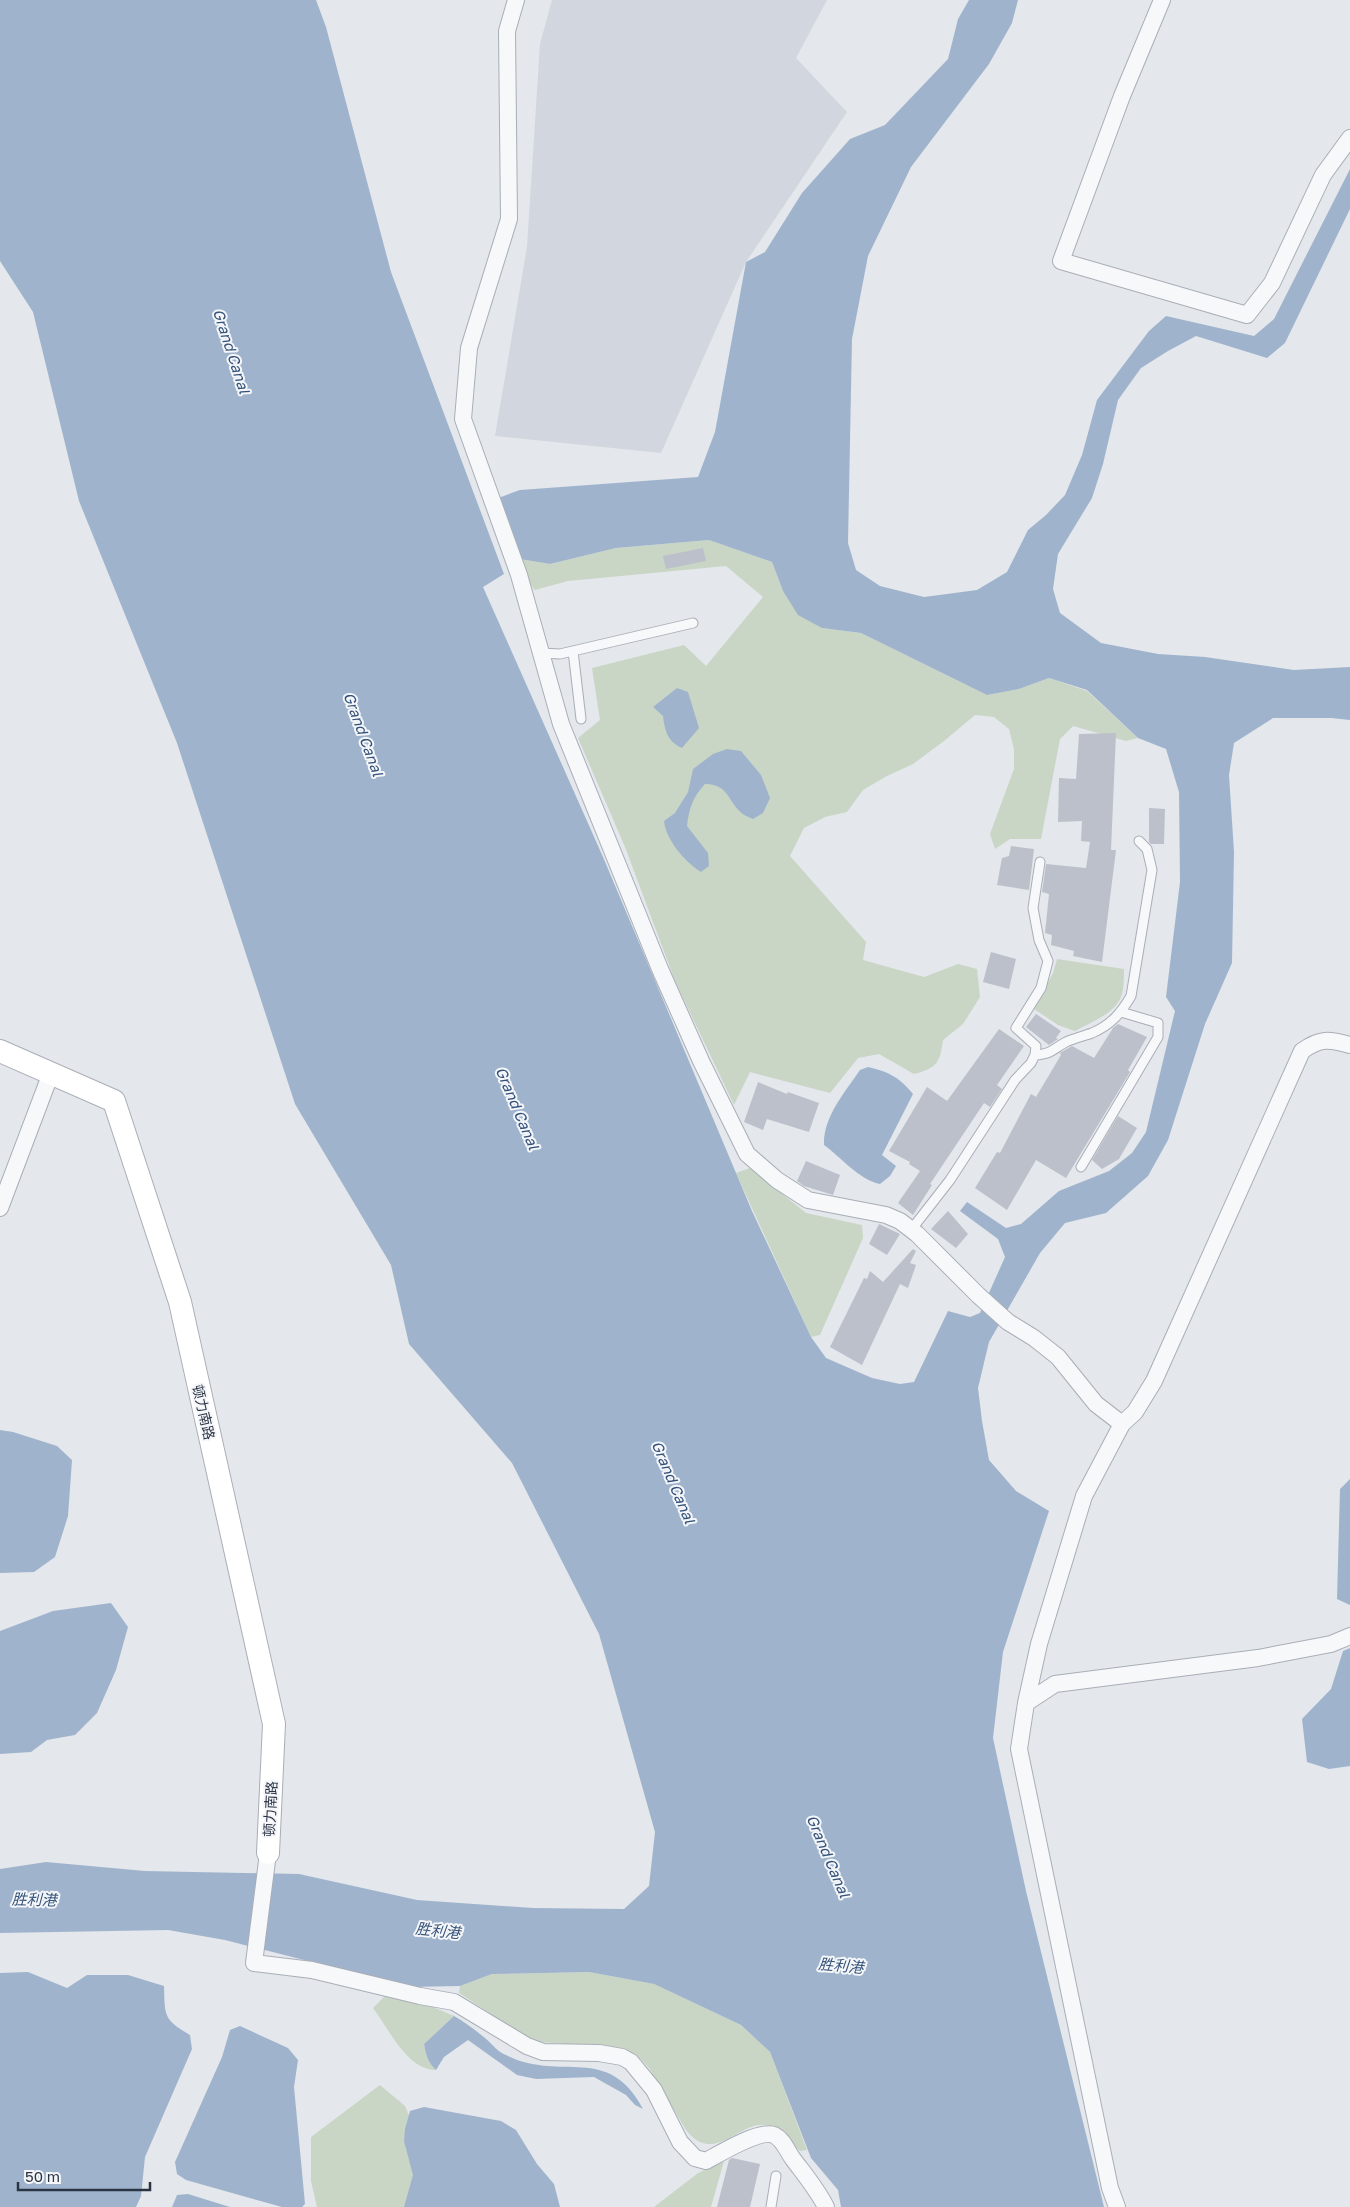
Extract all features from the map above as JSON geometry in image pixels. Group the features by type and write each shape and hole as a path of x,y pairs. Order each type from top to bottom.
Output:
{"street":[{"path":"516,0 507,31 509,219 469,348 463,419 519,574 561,724 660,969 701,1061 747,1154 777,1180 808,1200 886,1214 911,1230 978,1296 1008,1322 1034,1338 1058,1357 1096,1404 1122,1424"},
{"path":"1162,0 1122,96 1061,261 1247,315 1272,283 1323,175 1350,138"},
{"path":"1117,2207 1108,2178 1019,1749 1026,1703 1040,1644 1084,1496 1122,1424 1135,1412 1154,1381 1302,1051 1315,1042 1333,1040 1350,1045"},
{"name":"顿力南路","path":"0,1051 114,1101 180,1302 274,1724 268,1854"},
{"path":"0,1208 51,1073"},
{"path":"1026,1703 1055,1684 1258,1658 1331,1644 1350,1636"},
{"path":"268,1854 254,1963 312,1970 420,1996 454,2002 526,2046 543,2052 599,2054 622,2057 631,2062 654,2090 680,2142 695,2158 706,2161 749,2139 763,2134 773,2135 784,2144 792,2158 810,2178 826,2207"}],"lane":[{"path":"541,653 560,654 693,623"},
{"path":"574,651 581,719"},
{"path":"1035,1055 1049,1054 1066,1042 1092,1033 1111,1023 1131,996 1152,870 1147,850 1139,841"},
{"path":"911,1230 950,1180 1015,1080 1035,1055 1036,1046 1016,1028 1041,988 1048,961 1039,940 1033,908 1040,862"},
{"path":"1081,1167 1158,1037 1158,1023 1121,1012"},
{"path":"771,2207 776,2176"}],"shaded area":[{"path":"552,0 827,0 796,58 847,112 746,262 661,453 495,436 527,247 540,44"}],"green space":[{"path":"709,540 772,562 783,591 822,628 861,633 987,695 1019,689 1049,678 1087,691 1138,738 1126,741 1073,726 1060,739 1041,839 1010,839 995,849 990,834 1014,769 1014,749 1009,729 994,717 975,715 913,764 863,790 847,812 825,817 804,828 790,856 866,942 863,960 924,977 958,964 977,969 980,997 963,1024 943,1040 939,1059 928,1069 914,1074 879,1054 858,1058 830,1093 750,1072 734,1105 675,981 625,847 578,738 600,720 592,668 684,645 706,666 763,597 726,566 568,581 535,590 508,557 550,564 616,548"},
{"path":"1057,959 1124,969 1122,994 1115,1007 1103,1016 1075,1031 1058,1025 1034,1009 1053,973"},
{"path":"750,1168 806,1213 862,1225 863,1238 820,1335 811,1337 736,1173"},
{"path":"589,1972 654,1984 741,2025 770,2052 807,2150 800,2151 775,2128 760,2125 749,2128 718,2143 708,2144 697,2140 686,2130 649,2068 638,2056 618,2048 540,2042 525,2036 459,1993 460,1986 492,1974"},
{"path":"385,1996 428,2005 454,2016 424,2044 431,2065 436,2070 416,2063 392,2037 373,2008"},
{"path":"380,2085 405,2106 413,2125 416,2207 317,2207 311,2181 311,2137"},
{"path":"724,2161 711,2207 654,2207 698,2173"}],"water":[{"path":"0,0 316,0 326,27 391,272 504,574 483,587 603,857 752,1211 811,1337 826,1358 872,1378 900,1384 914,1382 948,1311 970,1317 980,1313 1005,1257 998,1239 960,1211 967,1202 1006,1228 1021,1224 1059,1191 1109,1171 1132,1153 1146,1132 1175,1011 1166,997 1180,882 1179,792 1166,749 1138,738 1087,690 1049,678 1019,689 987,695 861,633 822,628 798,615 783,591 772,562 709,540 616,548 550,564 508,557 487,502 520,490 698,477 715,432 746,262 765,252 802,193 850,139 885,125 948,59 958,19 969,0 1018,0 1012,23 989,64 911,167 868,256 852,339 848,543 856,570 880,586 924,597 977,590 1007,572 1028,530 1065,495 1082,455 1097,400 1149,331 1166,316 1254,336 1274,319 1350,169 1350,209 1285,343 1267,358 1196,336 1141,368 1118,400 1103,464 1092,498 1058,554 1053,589 1060,613 1101,643 1158,654 1205,657 1294,670 1350,667 1350,720 1331,718 1273,718 1234,743 1229,775 1234,852 1232,963 1205,1024 1168,1140 1148,1176 1106,1213 1065,1223 1040,1253 989,1342 978,1388 989,1460 1016,1491 1049,1511 1003,1652 993,1738 1026,1891 1104,2207 841,2207 838,2190 811,2158 770,2052 741,2025 654,1984 589,1972 492,1974 460,1986 410,1987 225,1940 168,1930 0,1933 0,1869 46,1862 145,1871 299,1874 417,1900 533,1908 624,1909 649,1886 655,1832 599,1634 512,1463 409,1344 391,1265 295,1104 177,743 79,501 33,312 0,261"},
{"path":"677,688 688,692 699,728 682,748 670,739 663,716 653,707"},
{"path":"727,749 741,751 761,775 770,798 763,813 753,819 738,810 721,788 705,784 692,803 687,826 708,853 709,866 701,872 677,850 668,836 664,821 675,813 688,792 693,769 713,754"},
{"path":"868,1067 894,1076 913,1094 882,1155 896,1166 890,1176 880,1184 864,1178 824,1145 827,1125 836,1105 860,1070"},
{"path":"0,1430 13,1432 57,1446 72,1460 68,1516 55,1557 34,1572 0,1573"},
{"path":"1350,1479 1350,1605 1337,1599 1340,1489"},
{"path":"111,1603 128,1627 116,1670 97,1713 75,1735 47,1740 31,1752 0,1754 0,1631 53,1611"},
{"path":"1350,1648 1350,1766 1329,1769 1307,1762 1302,1719 1331,1689 1343,1651"},
{"path":"28,1972 67,1988 87,1975 128,1975 164,1986 167,2016 175,2025 190,2035 192,2049 145,2157 141,2196 136,2207 0,2207 0,1973"},
{"path":"454,2016 466,2023 500,2052 526,2063 545,2066 582,2067 599,2070 614,2076 629,2089 643,2109 635,2105 626,2095 594,2077 536,2079 517,2075 468,2040 444,2057 436,2070 431,2065 424,2044"},
{"path":"240,2026 288,2048 298,2060 294,2087 305,2204 302,2207 282,2207 186,2180 177,2174 175,2162 222,2057 230,2030"},
{"path":"424,2107 501,2121 516,2130 537,2164 554,2184 560,2207 404,2207 413,2175 404,2141 405,2129 410,2111"},
{"path":"188,2194 230,2207 172,2207 177,2195"}],"building":[{"path":"703,548 706,561 666,569 663,556"},
{"path":"1116,733 1111,850 1116,850 1102,962 1073,956 1074,951 1051,945 1052,935 1045,933 1049,894 1042,892 1046,864 1086,868 1090,842 1081,841 1082,821 1058,822 1059,778 1076,779 1079,734"},
{"path":"1149,808 1165,809 1164,844 1151,844 1149,842"},
{"path":"1011,846 1034,849 1029,890 997,885 1002,858 1009,856"},
{"path":"991,952 1016,959 1009,989 983,982"},
{"path":"1036,1014 1061,1031 1056,1038 1058,1039 1049,1045 1026,1027"},
{"path":"1118,1024 1147,1037 1128,1070 1130,1072 1066,1178 1036,1160 1007,1210 975,1188 997,1152 1000,1153 1031,1094 1036,1097 1061,1055 1060,1053 1072,1046 1094,1058 1113,1028"},
{"path":"999,1029 1024,1046 997,1085 1002,1089 990,1107 984,1103 930,1184 932,1185 913,1215 898,1203 920,1171 909,1164 910,1162 889,1151 927,1087 947,1101"},
{"path":"758,1082 787,1094 788,1092 819,1103 809,1132 767,1119 763,1130 744,1122"},
{"path":"1118,1116 1137,1128 1119,1159 1102,1169 1092,1160"},
{"path":"806,1161 840,1175 833,1195 804,1186 797,1181"},
{"path":"948,1211 968,1234 956,1248 931,1229"},
{"path":"879,1224 900,1234 887,1255 869,1244"},
{"path":"913,1249 916,1251 910,1263 916,1265 908,1288 900,1284 862,1365 830,1347 864,1278 867,1279 870,1271 883,1282"},
{"path":"732,2158 760,2164 750,2207 717,2207 729,2160"}],"water label":[{"name":"Grand Canal","path":"232,351"},
{"name":"Grand Canal","path":"364,734"},
{"name":"Grand Canal","path":"518,1108"},
{"name":"Grand Canal","path":"674,1482"},
{"name":"Grand Canal","path":"829,1856"},
{"name":"胜利港","path":"34,1899"},
{"name":"胜利港","path":"438,1930"},
{"name":"胜利港","path":"841,1965"}]}
